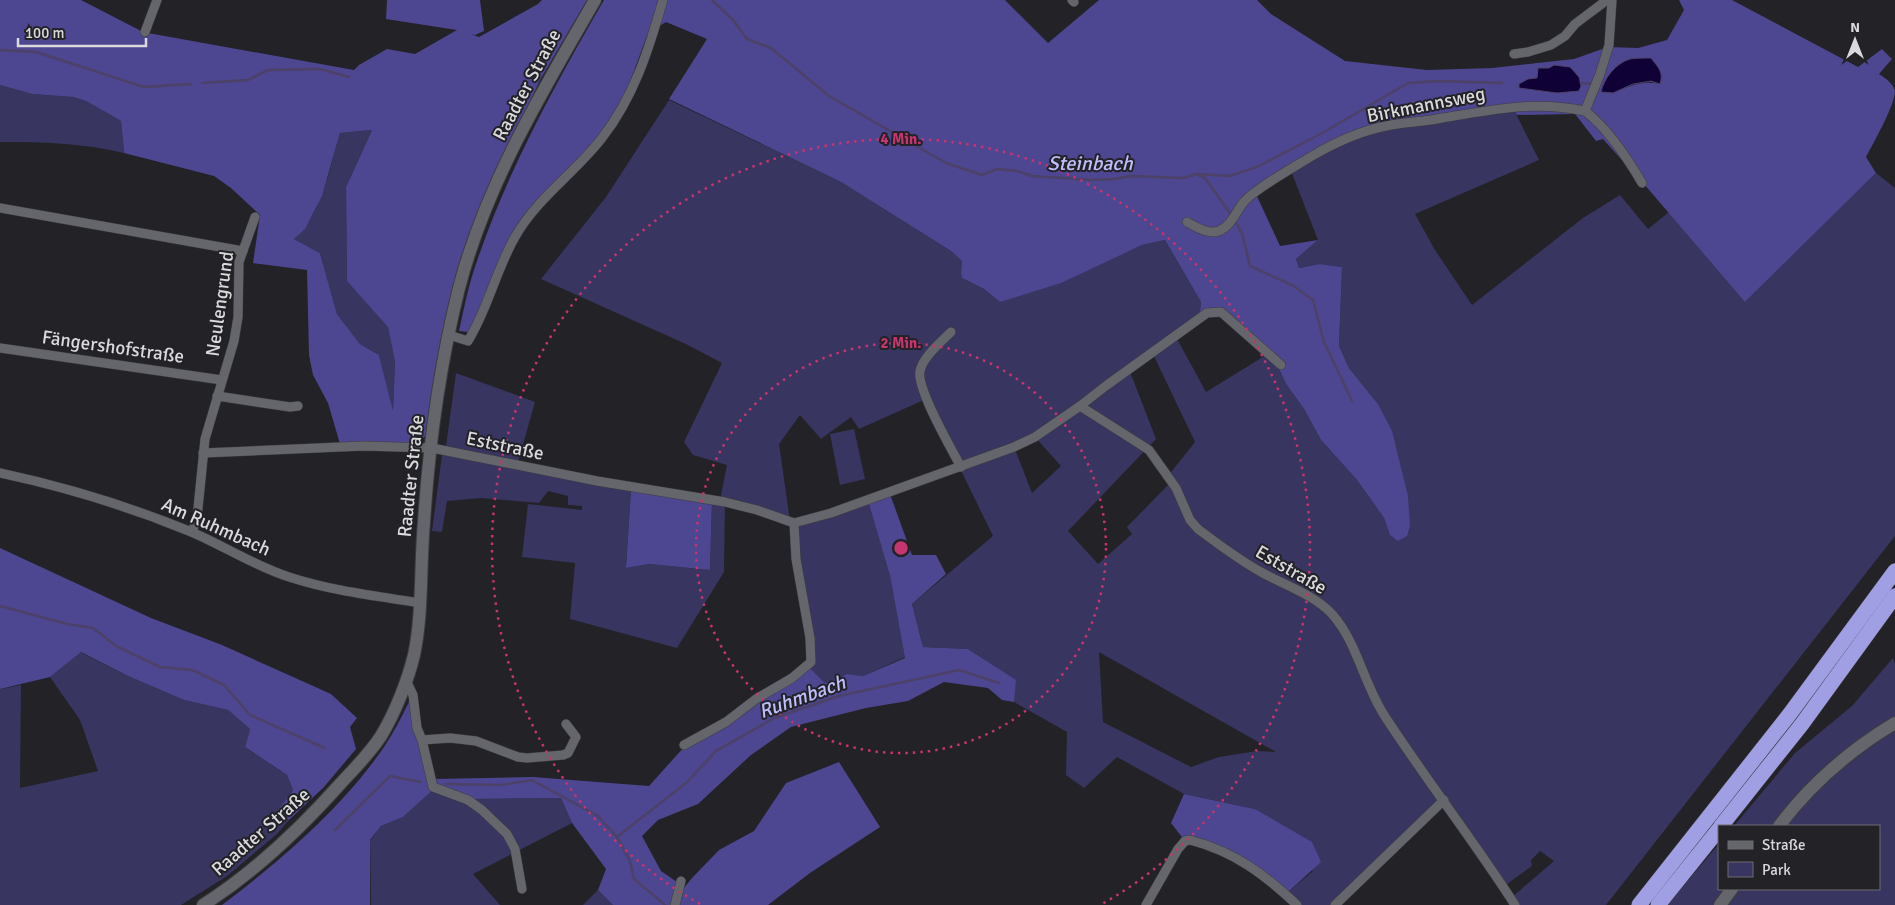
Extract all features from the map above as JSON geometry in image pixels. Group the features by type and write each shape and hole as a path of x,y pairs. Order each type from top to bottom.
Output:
{"highway":[{"path":"1639,905 1789,715 1895,571"},
{"path":"1722,825 1802,724 1895,596"},
{"path":"1658,905 1718,830"}],"main road":[{"name":"Raadter Straße","path":"202,905 250,872 285,841 324,802 381,735 406,680 418,631 424,519 442,374 460,287 473,243 500,177 534,106 595,0"},
{"path":"1780,825 1809,791 1835,766 1865,742 1895,723"},
{"path":"1720,905 1731,890"}],"street":[{"path":"145,32 157,0"},
{"path":"449,335 468,341 514,238 531,212 602,138 632,90 649,50 663,0"},
{"path":"1514,54 1551,45 1565,36 1575,24 1607,0"},
{"path":"1612,0 1609,46 1585,111 1604,128 1642,183"},
{"name":"Birkmannsweg","path":"1187,222 1208,231 1216,232 1221,230 1232,220 1243,203 1257,191 1313,156 1352,137 1386,126 1422,122 1514,106 1551,106 1585,111"},
{"path":"0,208 243,252"},
{"name":"Neulengrund","path":"192,532 197,518 203,453 208,426 234,341 238,317 240,262 255,217"},
{"path":"684,745 726,722 756,699 792,678 811,662 810,638 796,559 794,523 818,518 961,467 1035,437 1206,313 1220,312 1281,365"},
{"path":"952,332 924,362 919,378 928,401 961,467"},
{"name":"Fängershofstraße","path":"0,348 222,380"},
{"path":"217,396 290,407 298,406"},
{"name":"Eststraße","path":"1080,406 1149,450 1176,488 1190,520 1198,529 1260,571 1318,602 1332,614 1348,638 1385,717 1515,905"},
{"name":"Eststraße","path":"203,453 363,446 432,448 597,481 725,502 757,510 794,523"},
{"name":"Am Ruhmbach","path":"0,473 57,486 121,505 192,532 245,559 288,577 335,590 420,603"},
{"path":"406,680 413,695 417,728 422,740 433,787 468,800 482,810 507,834 516,850 522,889"},
{"path":"422,740 450,738 476,741 518,757 526,758 563,755 568,753 576,737 566,724"},
{"path":"1335,905 1444,800"},
{"path":"1146,905 1178,849 1185,841 1190,840 1231,854 1254,868 1297,905"},
{"path":"675,905 681,881"}],"green space":[{"path":"0,85 32,94 73,97 86,101 121,121 124,153 62,144 0,142"},
{"path":"669,100 841,182 951,251 962,261 962,278 984,289 1000,302 1104,262 1142,245 1165,240 1201,302 1199,320 1176,337 1206,392 1271,352 1286,384 1304,409 1321,440 1357,480 1384,518 1390,535 1378,404 1349,368 1339,346 1342,267 1320,264 1299,268 1296,259 1318,240 1291,171 1313,156 1386,127 1513,108 1539,160 1415,214 1435,250 1472,305 1583,218 1620,195 1648,229 1669,212 1746,301 1876,173 1895,188 1895,536 1606,905 1515,905 1511,898 1554,861 1540,851 1531,860 1532,866 1503,887 1444,800 1334,905 1298,905 1286,894 1313,871 1255,809 1184,794 1117,757 1084,788 1066,775 1067,732 1014,702 1015,680 968,649 923,647 912,604 993,536 926,399 859,429 851,417 821,439 800,415 779,444 790,521 720,500 727,465 693,455 684,442 722,363 688,345 541,279 606,197","holes":["1152,352 1195,442 1168,476 1198,529 1171,482 1127,527 1132,534 1098,564 1068,531 1156,439 1129,369","1035,437 1061,466 1032,493 1014,447","1099,652 1276,752 1257,751 1219,757 1191,767 1103,722"]},
{"path":"372,130 346,187 347,280 388,326 395,362 393,413 379,355 360,344 337,314 320,253 294,239 312,216 318,203 324,189 340,133"},
{"path":"456,373 535,402 518,462 446,446"},
{"path":"854,429 865,479 840,485 830,434"},
{"path":"442,455 464,457 631,490 626,568 649,564 710,570 712,501 725,503 724,572 677,648 570,619 575,563 522,557 528,504 582,510 582,506 568,505 568,496 548,491 539,503 481,498 447,501 442,532 432,531"},
{"path":"868,501 890,576 905,657 863,676 847,674 825,683 808,666 812,662 795,524"},
{"path":"80,652 128,676 184,700 228,710 250,729 245,747 287,775 293,790 275,814 289,820 277,834 227,876 181,905 0,905 0,689 21,685 20,788 98,771 80,720 50,677"},
{"path":"1893,658 1895,664 1895,905 1667,905 1718,845 1718,890 1880,890 1880,825 1735,825 1795,753 1852,706"},
{"path":"433,790 472,799 561,798 572,823 473,874 500,905 371,905 370,841 381,826 403,817"},
{"path":"598,890 613,905 583,905"}],"shaded area":[{"path":"0,0 81,0 145,33 354,70 359,65 387,49 415,54 457,30 386,19 387,0 480,0 484,31 475,35 471,34 479,37 542,0 587,0 540,80 504,159 471,243 426,436 408,443 340,444 328,403 313,375 309,355 307,270 253,263 260,215 231,188 214,176 124,153 121,121 86,101 73,97 32,94 0,85","holes":["372,130 346,187 347,281 388,327 395,362 393,411 379,355 360,344 337,314 320,253 294,239 305,229 322,196 340,133"]},
{"path":"604,0 1005,0 1048,43 1099,0 1257,0 1271,14 1345,61 1427,70 1492,68 1574,59 1608,47 1638,48 1667,40 1684,10 1679,0 1732,0 1858,67 1882,49 1892,59 1879,74 1891,83 1895,91 1888,115 1866,157 1876,173 1745,302 1644,184 1639,186 1636,176 1603,139 1596,141 1575,114 1517,115 1513,108 1352,136 1256,192 1211,237 1256,194 1280,246 1318,240 1296,259 1299,268 1320,264 1342,267 1339,346 1349,368 1378,404 1392,431 1408,496 1410,526 1407,536 1398,541 1390,535 1384,518 1357,480 1321,440 1304,409 1286,384 1271,352 1221,311 1199,320 1201,302 1165,240 1142,245 1061,283 1000,302 984,289 962,278 962,261 951,251 841,182 669,99 707,39 666,22 648,33 627,90 600,137 531,211 502,263 468,332 459,331 474,269 503,193 534,127","holes":["1611,71 1660,84 1642,83 1613,93","1537,78 1568,92 1557,93 1520,88 1519,84 1528,79"]},
{"path":"1651,58 1661,73 1660,84 1651,81 1633,84 1613,93 1601,92 1608,76 1620,64 1630,59"},
{"path":"1554,65 1570,67 1579,77 1581,86 1579,91 1557,93 1519,88 1519,84 1528,79 1537,78 1538,68 1549,68"},
{"path":"631,490 712,501 710,570 649,564 626,568"},
{"path":"890,494 912,555 936,555 946,574 912,604 923,647 968,649 1016,680 1014,702 1002,700 988,688 944,682 908,701 866,708 791,727 751,755 698,804 658,820 642,836 661,871 677,882 672,905 613,905 598,890 606,869 572,823 561,798 472,799 437,789 434,779 533,777 649,786 685,746 808,666 825,683 847,674 863,676 905,658 890,576 868,501"},
{"path":"0,548 151,618 222,645 331,694 357,718 350,727 356,749 324,787 289,820 275,814 293,790 287,775 245,747 250,729 228,710 184,700 128,676 81,652 50,677 0,689"},
{"path":"410,700 433,790 403,817 381,826 370,840 370,905 222,905 288,851 350,791 384,747"},
{"path":"839,762 880,827 810,873 768,905 678,905 683,889 719,850 754,831 786,783"},
{"path":"1184,794 1255,809 1312,842 1321,862 1286,894 1254,868 1185,841 1171,823"}],"waterway":[{"name":"Steinbach","path":"712,0 733,20 747,39 771,48 829,96 946,163 982,175 997,169 1017,171 1032,176 1093,180 1131,176 1184,178 1196,174 1230,176 1259,166 1324,132 1408,83 1439,81 1502,83"},
{"name":"Steinbach","path":"0,50 36,52 144,87 191,84"},
{"name":"Steinbach","path":"202,83 248,80 268,70 320,69 349,77"},
{"path":"1581,83 1592,84"},
{"path":"1198,175 1205,178 1232,216"},
{"path":"1235,221 1242,233 1250,266 1292,285 1313,300 1324,342 1352,401"},
{"name":"Ruhmbach","path":"0,606 67,624 93,628 116,646 160,667 192,670 224,685 250,715 325,748"},
{"name":"Ruhmbach","path":"617,837 686,783 716,751 774,718 839,696 959,670 999,683"},
{"path":"335,830 390,776 420,782"},
{"name":"Ruhmbach","path":"446,784 502,785 532,780 598,816 617,837 630,861 634,879 665,905"}]}
